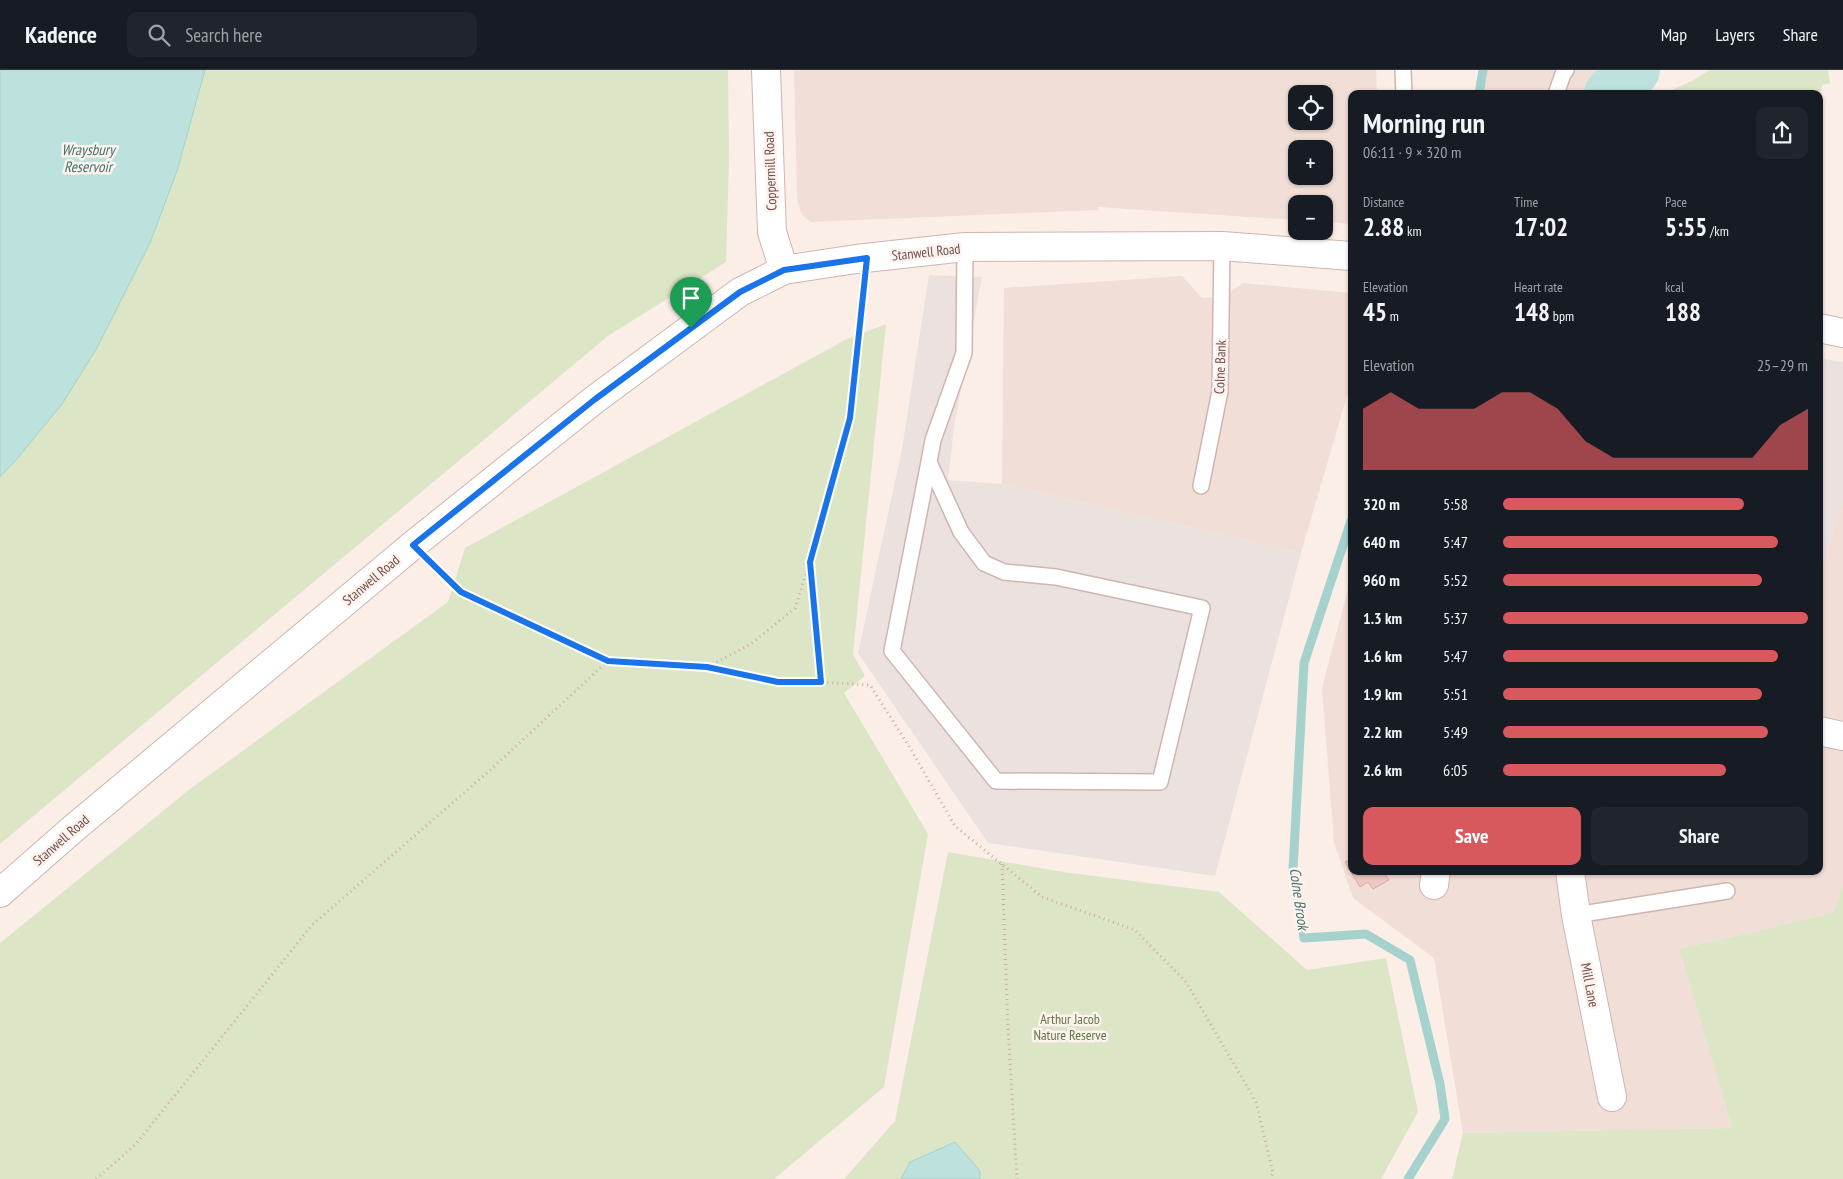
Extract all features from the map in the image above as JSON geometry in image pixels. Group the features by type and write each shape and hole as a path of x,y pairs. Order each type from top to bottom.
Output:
{"street":[{"name":"Coppermill Road","path":"766,70 772,232 784,270"},
{"name":"Stanwell Road","path":"0,893 74,828 413,545 594,400 740,292 784,270 867,258 965,248 1222,246 1348,256"},
{"path":"1823,329 1843,333"},
{"path":"1823,732 1843,736"},
{"name":"Mill Lane","path":"1571,875 1576,914 1612,1098"}],"lane":[{"path":"1403,70 1404,90"},
{"path":"1557,90 1562,74 1566,70"},
{"name":"Colne Bank","path":"1201,486 1220,391 1222,246"},
{"path":"929,462 961,532 984,563 1004,572 1056,577 1202,608 1160,782 996,781 892,651 929,462 934,440 964,352 965,248"},
{"path":"1576,914 1727,891"}],"path":[{"path":"707,667 752,644 795,608 810,562 850,418 867,258"},
{"path":"413,545 461,592 608,661 707,667 778,682 870,685 910,748 955,826 1042,897 1135,930 1186,982 1256,1102 1273,1173 1270,1179"},
{"path":"810,562 821,682"},
{"path":"96,1179 135,1145 312,925 488,772 608,661"},
{"path":"1002,863 1008,1028 1017,1179"}],"shaded area":[{"path":"794,70 1376,70 1377,90 1348,90 1348,224 1333,223 1333,195 1288,195 1288,219 1098,207 1098,210 811,222 802,215 797,199"},
{"path":"1485,70 1614,70 1602,90 1482,90"},
{"path":"929,275 982,277 954,427 948,480 1002,484 1301,553 1215,876 988,843 858,653 902,449"},
{"path":"1182,276 1202,298 1225,296 1243,283 1348,293 1348,392 1301,553 1002,484 1004,288"},
{"path":"1823,359 1843,362 1843,504 1823,562"},
{"path":"1843,504 1843,720 1823,717 1823,562"},
{"path":"1348,589 1348,875 1823,875 1823,731 1843,738 1843,886 1833,913 1679,949 1732,1128 1463,1133 1434,958 1353,898 1334,842 1322,688"}],"green space":[{"path":"205,70 728,70 729,160 726,262 608,336 0,844 0,477 17,459 150,243 177,171"},
{"path":"1710,70 1828,70 1830,83 1822,85 1821,90 1671,90 1692,81"},
{"path":"886,324 853,654 865,676 844,693 928,834 884,1087 774,1179 0,1179 0,943 190,789 448,602 465,548 845,340"},
{"name":"Arthur Jacob Nature Reserve","path":"948,852 1063,872 1219,892 1307,970 1386,958 1418,1112 1381,1179 844,1179 895,1121"},
{"path":"1843,886 1843,1179 1452,1179 1463,1133 1732,1128 1679,949 1833,913"}],"water":[{"name":"Wraysbury Reservoir","path":"0,70 205,70 177,171 150,243 97,348 62,404 0,477"},
{"path":"955,1142 980,1171 980,1179 901,1179 910,1162"}],"building":[{"path":"1353,875 1386,875 1389,880 1373,889 1368,882 1360,887"}],"waterway":[{"path":"1480,90 1483,70"},
{"name":"Colne Brook","path":"1614,90 1634,70"},
{"name":"Colne Brook","path":"1348,530 1304,663 1293,870 1304,938 1366,934 1410,960 1440,1084 1445,1119 1408,1179"}],"route":[{"path":"867,258 850,418 810,562 816,610 821,682 778,682 707,667 608,661 461,592 413,545 594,400 691,328 740,292 784,270 867,258"}]}
